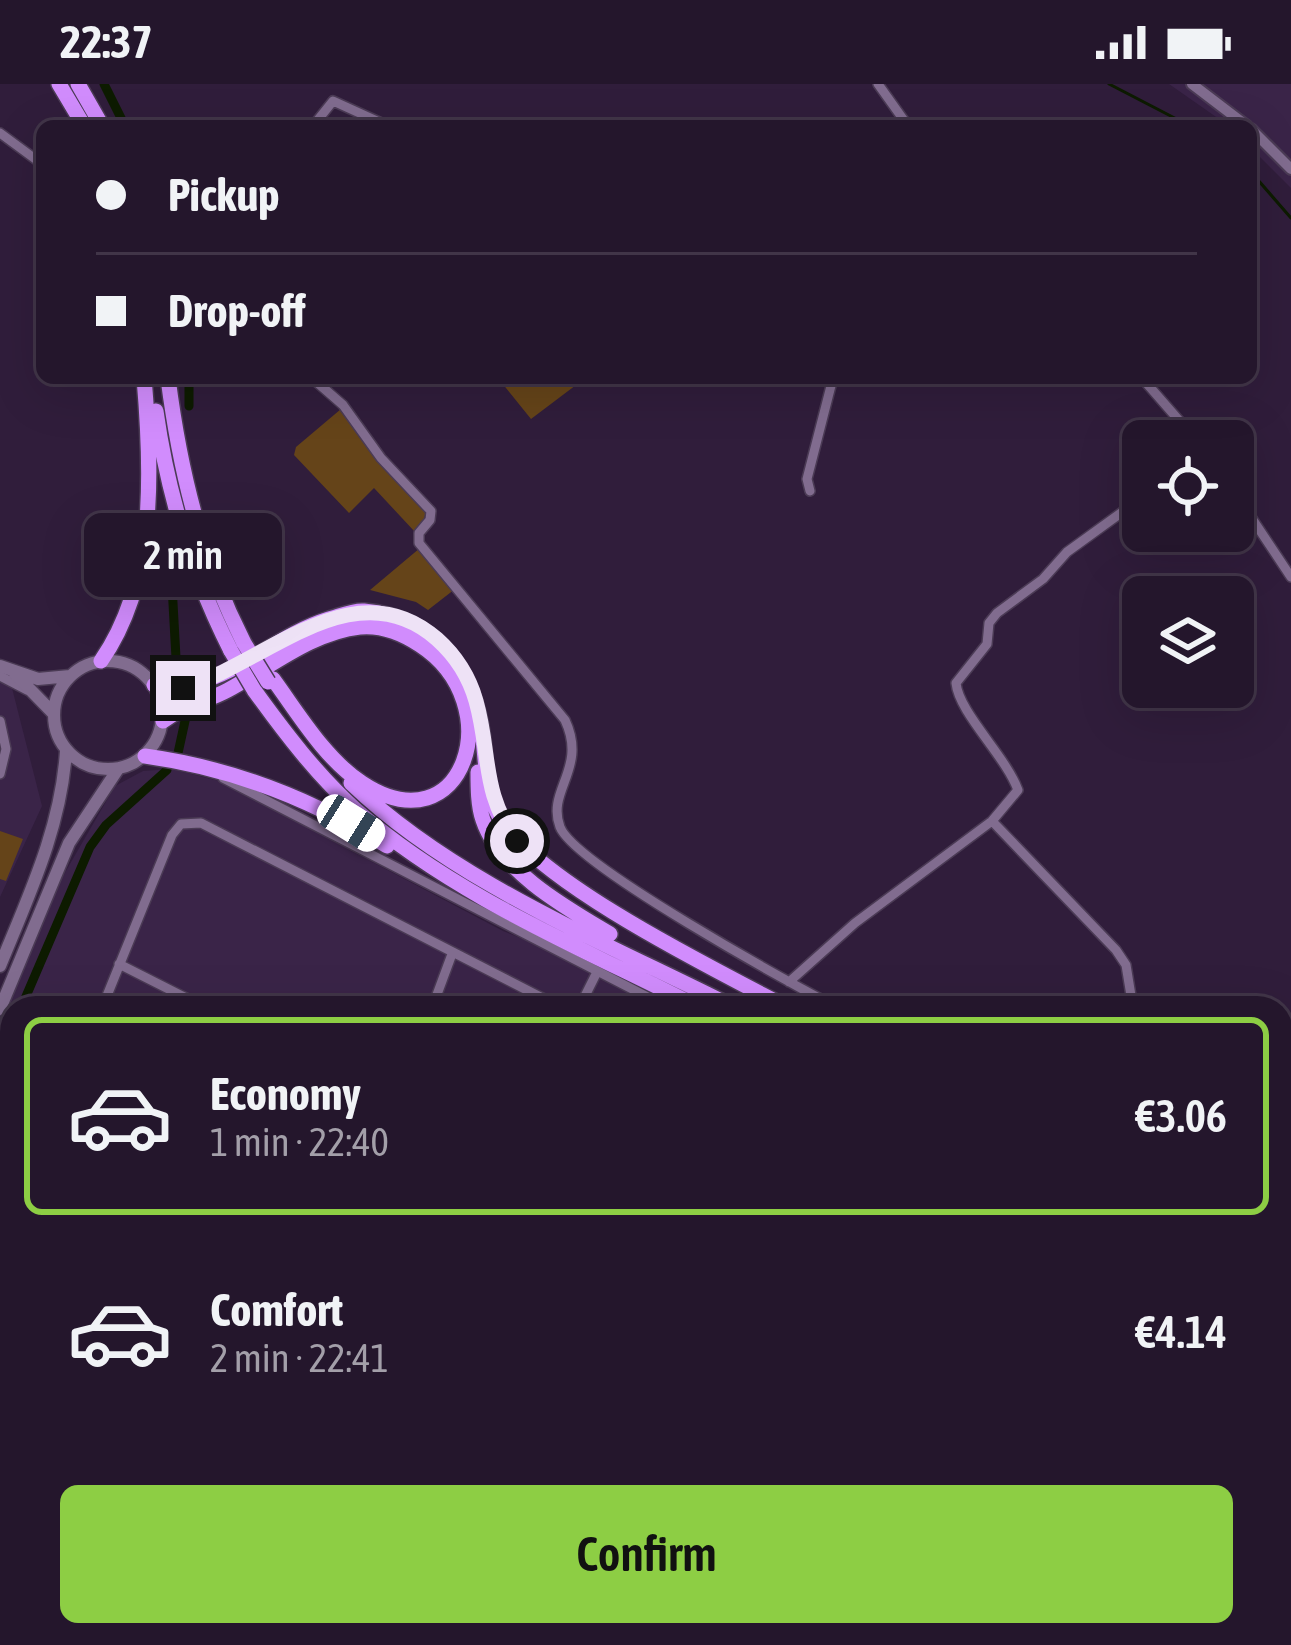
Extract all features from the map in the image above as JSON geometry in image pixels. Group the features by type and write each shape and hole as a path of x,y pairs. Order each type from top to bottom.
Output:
{"highway":[{"path":"59,84 81,120"},
{"path":"78,84 99,120"},
{"path":"101,661 115,640 133,589 147,526 148,384"},
{"path":"149,384 173,505 191,566 265,684 335,767 413,836 469,872 716,996"},
{"path":"172,384 187,496 206,559 241,644"},
{"path":"154,685 183,688 212,680 313,624 359,610 424,628 458,662 476,701 487,779 498,816 517,841 633,922 766,996"},
{"path":"163,721 186,704 222,693 322,637 359,627 385,628 434,654 448,671 467,708 470,736 465,761 453,780 434,796 413,800 386,796 340,764 265,684"},
{"path":"265,684 284,733 356,809 404,848 460,884 676,996"},
{"path":"476,701 482,818 496,847 522,873 591,923 719,996"},
{"path":"145,756 192,762 262,783 351,823 458,890 548,931"}],"main road":[{"path":"7,675 70,676 101,661 140,670 154,685 163,721 145,756 118,769 90,767 66,751 56,733 53,713 58,693 70,676"},
{"path":"0,666 53,713"},
{"path":"0,966 47,852 64,786 66,751"},
{"path":"5,996 69,843 118,769"}],"street":[{"path":"878,84 901,120"},
{"path":"1192,84 1239,120"},
{"path":"318,120 333,101 375,120"},
{"path":"0,133 36,160"},
{"path":"1257,136 1291,169"},
{"path":"319,384 344,405 382,458 430,511 419,543 565,720 574,757 557,806 566,838 652,899 815,996"},
{"path":"810,491 807,479 831,384"},
{"path":"1147,384 1177,420"},
{"path":"789,982 855,923 992,821 1018,790 1009,766 961,700 956,683 987,644 989,623 997,613 1122,512"},
{"path":"1254,522 1291,577"},
{"path":"0,721 6,749 0,774"},
{"path":"192,762 645,996"},
{"path":"992,821 1116,950 1126,965 1131,996"},
{"path":"107,996 172,835 181,824 201,823 538,996"},
{"path":"436,996 452,954"},
{"path":"119,964 182,996"},
{"path":"585,996 597,972"}],"shaded area":[{"path":"1169,84 1291,84 1291,188 1257,154 1257,120 1220,120"},
{"path":"503,384 577,384 531,419"},
{"path":"341,409 426,510 415,532 374,488 349,513 294,455 296,447"},
{"path":"420,548 455,589 428,610 416,602 370,590"},
{"path":"0,681 12,688 42,806 0,897"},
{"path":"172,769 219,781 503,931 642,996 12,996 52,895 115,786 143,771"},
{"path":"0,831 23,839 6,881 0,879"}],"waterway":[{"path":"104,84 122,120"},
{"path":"1109,84 1178,120"},
{"path":"1257,179 1291,218"},
{"path":"189,384 189,406"},
{"path":"172,585 177,676"},
{"path":"178,753 187,712"},
{"path":"26,996 90,847 106,825 167,770"}],"route":[{"path":"183,688 212,680 313,624 359,610 424,628 443,644 466,676 476,701 487,779 498,816 517,841"}]}
